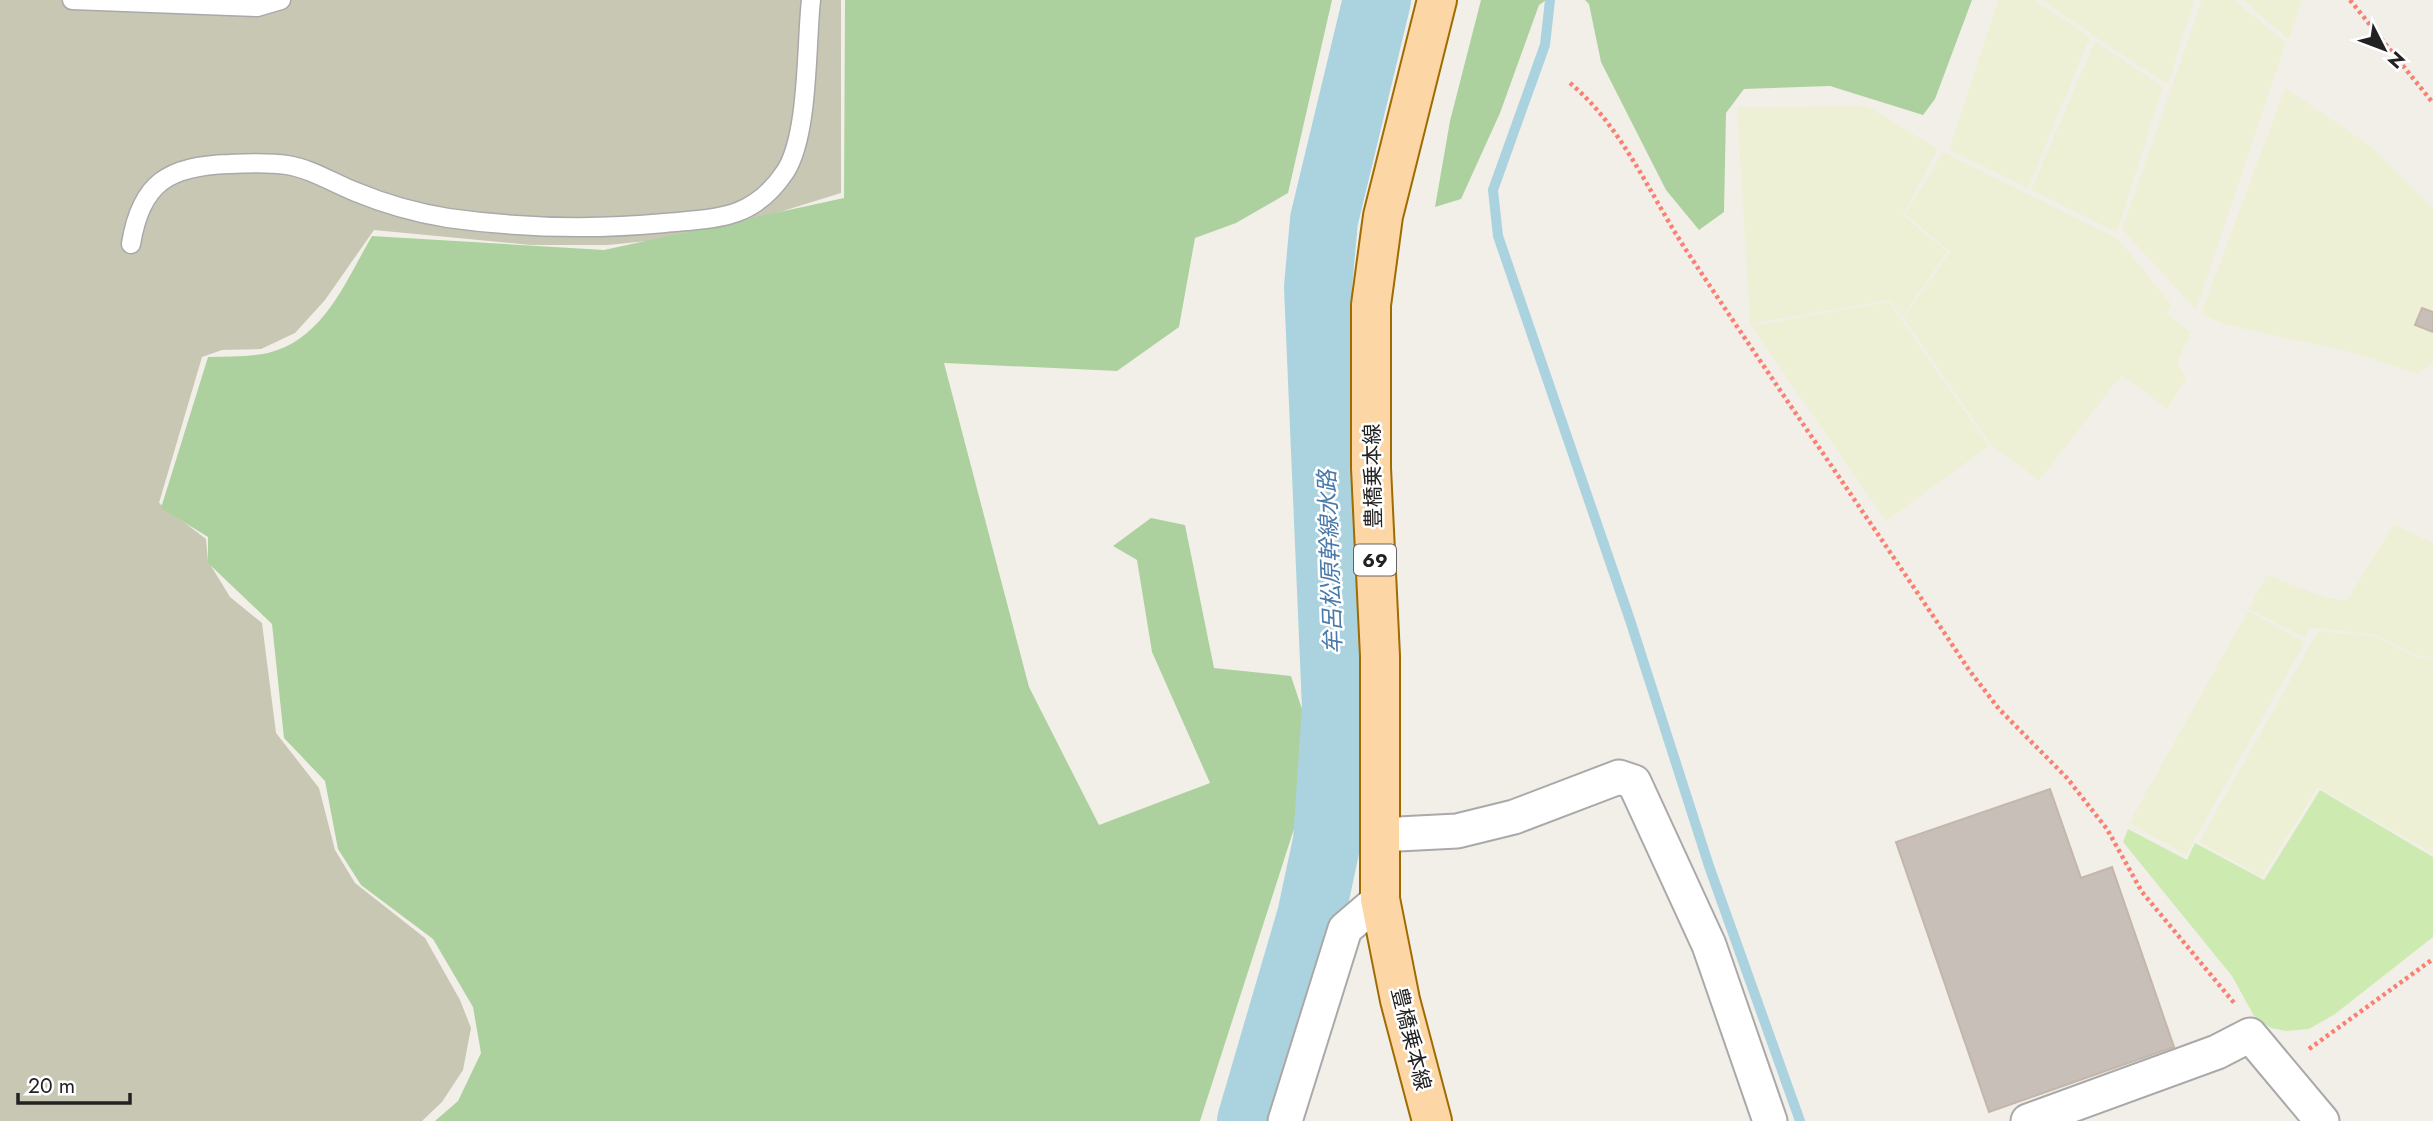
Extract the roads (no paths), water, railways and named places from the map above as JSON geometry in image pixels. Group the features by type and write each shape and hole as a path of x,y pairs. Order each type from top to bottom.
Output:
{"main road":[{"name":"豊橋乗本線","path":"1432,1121 1400,1000 1380,899 1380,656 1371,468 1371,305 1382,216 1437,0"}],"street":[{"path":"1379,835 1457,831 1514,817 1619,777 1634,782 1709,945 1770,1121"},
{"path":"1285,1121 1345,929 1380,899"},
{"path":"2028,1121 2217,1052 2250,1034 2322,1121"}],"lane":[{"path":"72,0 257,7 281,0"},
{"path":"131,243 135,220 146,195 165,177 194,165 287,165 382,202 446,218 539,227 602,229 715,219 743,212 758,203 787,169 800,128 810,0"}],"waterway":[{"name":"牟呂松原幹線水路","path":"1251,1121 1311,916 1327,841 1336,707 1318,287 1324,220 1377,0"},
{"path":"1550,0 1545,45 1493,190 1498,236 1630,620 1709,866 1800,1121"}]}
